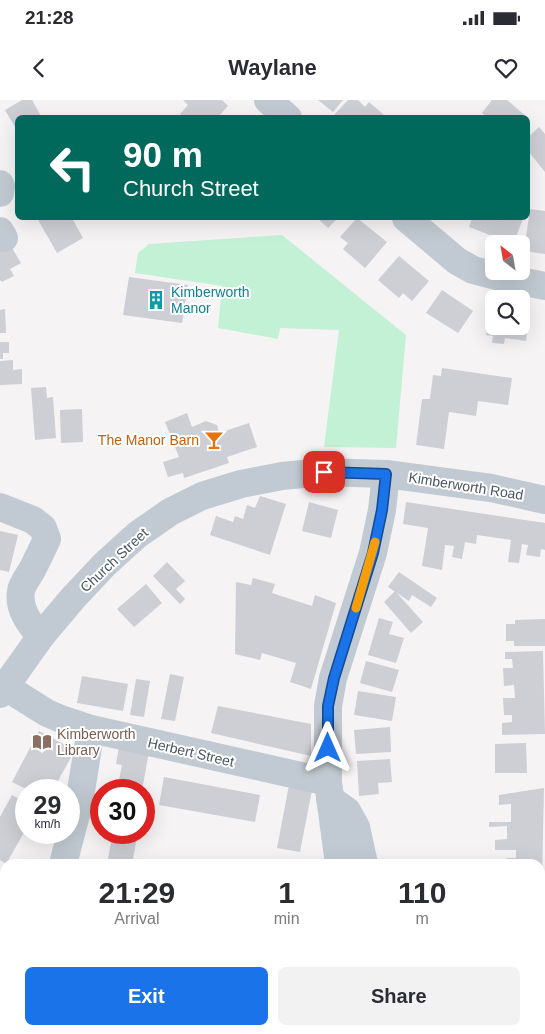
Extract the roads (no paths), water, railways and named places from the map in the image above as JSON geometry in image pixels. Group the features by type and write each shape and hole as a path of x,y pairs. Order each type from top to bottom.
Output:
{"street":[{"path":"268,100 285,115"},
{"path":"0,184 0,194"},
{"path":"408,220 458,261 473,270 545,286"},
{"name":"Church Street","path":"2,690 41,636 105,564 137,535 170,512 202,496 241,484 282,476 324,472 386,474"},
{"path":"338,859 329,790 328,706 334,678 373,553 382,510 386,474"},
{"name":"Kimberworth Road","path":"386,474 491,488 545,500"},
{"path":"0,507 33,520 43,528 47,539 21,590 23,611 30,625 41,636"},
{"name":"Herbert Street","path":"2,690 61,720 329,790"},
{"path":"64,859 79,803 91,729"},
{"path":"329,790 347,811 356,827 363,859"}],"place":[{"name":"Kimberworth Manor","path":"156,300"},
{"name":"The Manor Barn","path":"214,440"},
{"name":"Kimberworth Library","path":"42,742"}]}
